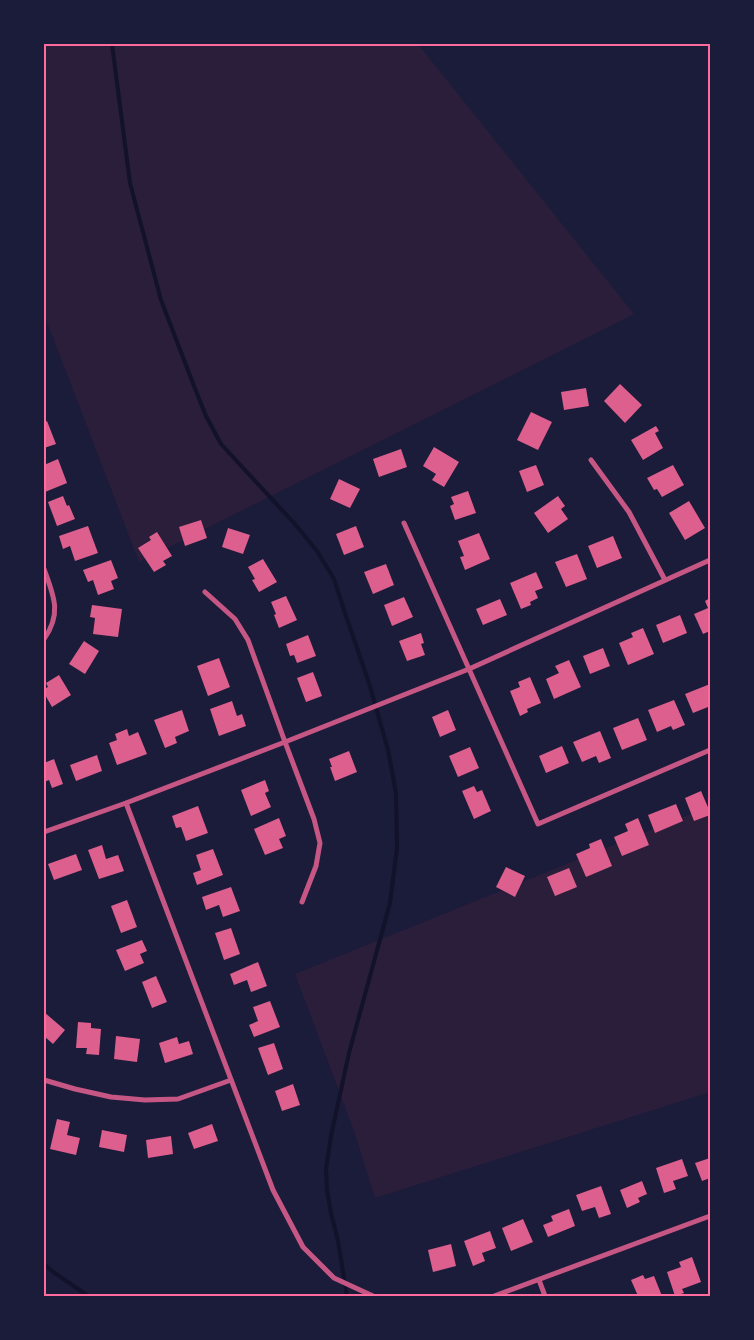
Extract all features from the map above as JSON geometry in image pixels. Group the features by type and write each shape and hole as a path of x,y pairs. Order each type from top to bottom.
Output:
{"street":[{"path":"591,460 629,512 665,580"},
{"path":"404,523 538,824 710,750"},
{"path":"44,832 126,803 470,669 710,560"},
{"path":"44,569 52,591 55,613 51,629 44,639"},
{"path":"205,592 234,619 248,640 314,820 320,843 316,866 302,902"},
{"path":"126,803 273,1190 303,1247 334,1278 373,1296"},
{"path":"44,1080 111,1097 145,1100 178,1099 231,1080"},
{"path":"494,1296 710,1216"},
{"path":"539,1280 545,1296"}],"shaded area":[{"path":"44,44 418,44 634,314 139,562 44,314"},
{"path":"710,806 710,1092 375,1198 353,1128 295,974"}],"building":[{"path":"620,384 642,405 625,423 604,401"},
{"path":"586,388 589,406 564,410 561,392"},
{"path":"531,412 552,422 538,450 517,440"},
{"path":"47,421 56,444 44,448 44,422"},
{"path":"656,426 659,431 655,433 663,448 643,460 631,440"},
{"path":"434,447 459,462 444,487 432,480 436,474 423,466"},
{"path":"401,449 407,467 379,477 373,459"},
{"path":"58,459 67,483 45,492 44,465"},
{"path":"536,465 544,485 527,492 519,471"},
{"path":"673,465 684,485 662,497 657,489 654,490 647,478"},
{"path":"339,479 360,489 350,508 330,499"},
{"path":"468,491 476,513 455,520 450,506 454,504 451,497"},
{"path":"63,496 75,519 57,526 48,502"},
{"path":"558,496 565,506 561,509 568,519 548,533 534,513"},
{"path":"689,501 705,528 685,540 669,513"},
{"path":"201,520 207,538 185,546 179,527"},
{"path":"88,526 98,553 75,561 70,546 63,549 59,536"},
{"path":"356,526 364,547 344,555 336,534"},
{"path":"228,528 250,535 243,554 222,547"},
{"path":"157,532 172,556 163,561 166,565 154,572 138,548 151,540 149,537"},
{"path":"479,533 490,559 465,570 460,557 464,556 458,541"},
{"path":"613,536 622,558 597,568 588,546"},
{"path":"577,554 587,579 566,587 555,562"},
{"path":"263,559 277,582 259,592 252,580 255,579 248,567"},
{"path":"111,560 118,578 111,581 114,589 98,595 93,580 88,582 83,570"},
{"path":"386,564 394,585 373,594 364,572"},
{"path":"536,572 543,588 535,591 538,598 530,602 531,605 521,609 510,583"},
{"path":"286,596 297,620 279,628 271,602"},
{"path":"404,597 413,617 392,626 384,605"},
{"path":"710,598 710,631 703,634 694,614 708,608 705,601"},
{"path":"500,599 507,615 483,625 476,609"},
{"path":"92,605 122,609 118,637 93,634 95,618 90,617"},
{"path":"680,615 687,633 663,643 656,625"},
{"path":"643,628 654,654 628,665 619,643 633,637 631,633"},
{"path":"421,633 424,643 421,644 425,655 407,661 399,641"},
{"path":"308,635 316,656 297,663 294,655 290,656 286,644"},
{"path":"84,641 99,651 85,674 69,664"},
{"path":"603,648 610,666 590,674 583,656"},
{"path":"219,658 230,687 208,696 197,666"},
{"path":"569,660 581,687 554,699 546,679 559,673 555,666"},
{"path":"313,672 322,696 306,702 297,678"},
{"path":"59,675 71,695 52,707 44,693 44,689 48,687 46,683"},
{"path":"530,677 541,703 527,709 528,712 520,716 510,691 520,687 518,682"},
{"path":"710,684 710,714 708,707 693,713 685,694"},
{"path":"674,700 685,725 673,730 671,726 657,732 648,710"},
{"path":"232,701 237,716 242,714 246,726 219,736 210,709"},
{"path":"182,710 189,731 175,737 177,743 165,748 154,720"},
{"path":"448,710 456,730 440,737 432,717"},
{"path":"638,718 647,740 622,750 613,728"},
{"path":"127,729 129,736 138,732 147,754 117,765 109,743 117,740 115,734"},
{"path":"600,731 611,758 599,763 596,756 582,762 573,742"},
{"path":"562,746 569,763 546,773 539,756"},
{"path":"470,747 479,768 458,777 449,756"},
{"path":"349,751 357,772 335,781 329,759"},
{"path":"97,755 102,771 76,781 70,765"},
{"path":"54,759 63,784 52,788 49,780 44,782 44,763"},
{"path":"265,780 269,791 265,793 271,807 251,816 241,790"},
{"path":"474,786 477,792 482,790 491,811 474,819 462,791"},
{"path":"701,791 710,815 694,821 685,798"},
{"path":"676,804 683,821 655,833 648,815"},
{"path":"198,806 208,833 186,841 181,827 176,828 172,816"},
{"path":"279,818 286,836 279,839 283,848 265,855 254,829"},
{"path":"638,818 649,845 622,856 614,837 628,831 625,824"},
{"path":"601,839 612,866 586,877 576,854 590,848 589,844"},
{"path":"102,845 106,859 118,855 124,871 99,879 88,850"},
{"path":"213,849 223,875 197,885 193,873 201,870 196,855"},
{"path":"76,854 82,870 54,880 48,864"},
{"path":"506,867 525,876 515,897 496,887"},
{"path":"569,868 577,887 555,896 547,877"},
{"path":"231,887 240,911 223,917 219,905 206,910 202,897"},
{"path":"127,900 137,927 121,933 111,906"},
{"path":"231,928 240,954 224,960 215,933"},
{"path":"142,940 147,951 140,954 144,963 125,971 116,950"},
{"path":"258,962 267,986 251,992 247,980 234,985 230,974"},
{"path":"156,976 167,1002 152,1008 142,982"},
{"path":"270,1001 280,1027 254,1037 249,1025 258,1021 253,1007"},
{"path":"44,1012 65,1030 53,1044 44,1036"},
{"path":"78,1022 91,1023 91,1028 101,1029 99,1055 86,1054 87,1048 76,1048"},
{"path":"116,1036 140,1039 137,1062 114,1059"},
{"path":"177,1037 179,1044 189,1041 193,1054 165,1063 159,1043"},
{"path":"274,1043 283,1069 268,1075 258,1048"},
{"path":"293,1084 300,1105 282,1111 275,1091"},
{"path":"57,1119 70,1122 67,1135 80,1138 76,1155 50,1149"},
{"path":"212,1124 218,1141 194,1149 188,1133"},
{"path":"102,1130 127,1135 124,1152 99,1147"},
{"path":"171,1136 173,1154 148,1158 146,1140"},
{"path":"710,1158 710,1178 702,1181 695,1163"},
{"path":"682,1159 688,1176 673,1181 676,1189 664,1193 656,1168"},
{"path":"642,1181 647,1194 638,1198 640,1202 627,1208 620,1190"},
{"path":"601,1186 611,1214 599,1218 595,1207 582,1211 576,1195"},
{"path":"569,1209 575,1226 548,1237 543,1225 553,1221 551,1216"},
{"path":"523,1219 533,1242 511,1251 502,1228"},
{"path":"490,1231 496,1248 482,1253 485,1261 473,1266 464,1241"},
{"path":"451,1244 456,1266 433,1272 428,1250"},
{"path":"692,1257 701,1282 682,1289 684,1293 675,1296 667,1272 681,1267 679,1262"},
{"path":"643,1275 645,1279 654,1276 662,1296 638,1296 631,1280"}],"waterway":[{"path":"112,44 130,183 161,300 194,386 206,416 221,444 294,523 317,551 334,579 369,683 388,750 396,793 397,848 390,903 349,1053 331,1136 326,1169 327,1190 347,1296"},
{"path":"44,1264 88,1296"}]}
